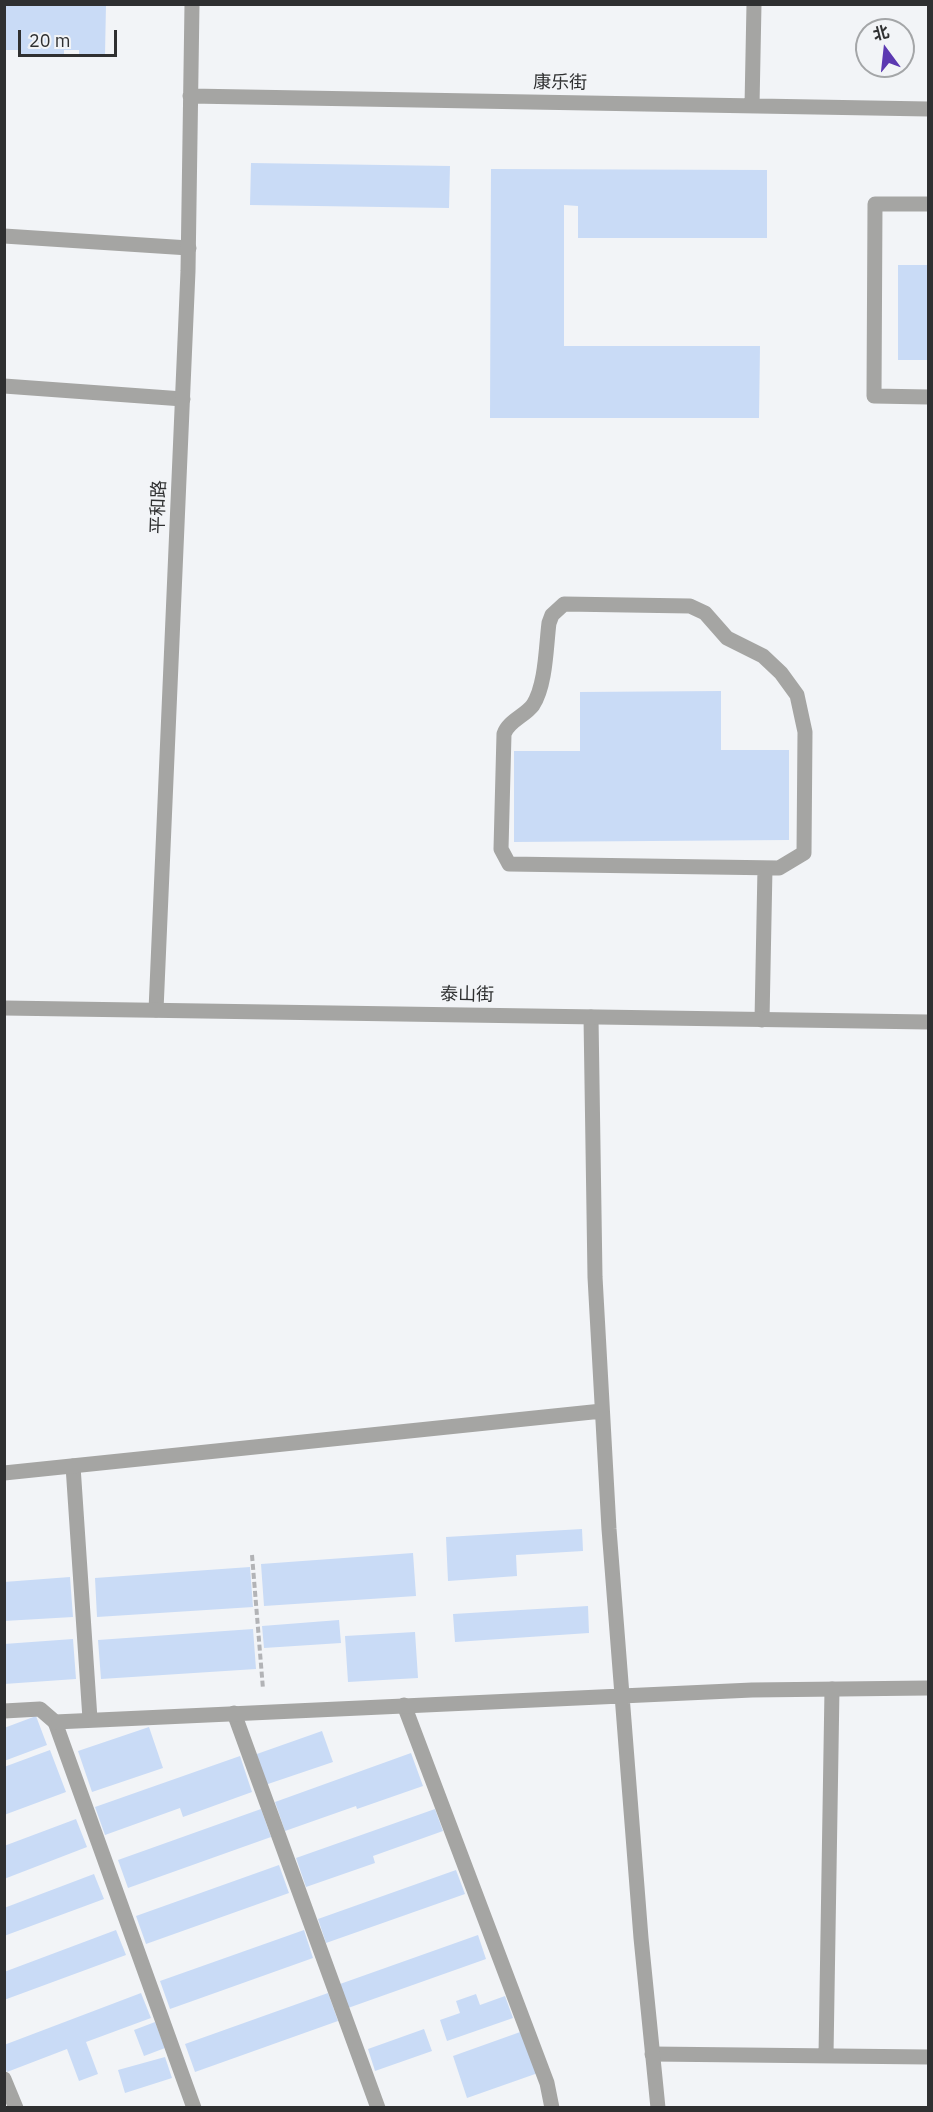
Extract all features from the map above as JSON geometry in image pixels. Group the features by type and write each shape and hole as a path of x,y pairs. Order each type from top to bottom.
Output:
{"street":[{"name":"平和路","path":"156,1010 189,248 192,4"},
{"path":"752,106 754,4"},
{"name":"康乐街","path":"190,96 928,109"},
{"path":"928,204 875,204 874,396 928,397"},
{"path":"4,236 189,248"},
{"path":"4,386 183,399"},
{"path":"564,604 690,606 705,613 727,638 764,656 781,673 797,695 805,732 804,853 778,868 765,868 509,864 501,849 504,734 506,728 531,707 540,693 549,623 552,615 564,604"},
{"path":"762,1020 765,868"},
{"name":"泰山街","path":"4,1008 928,1022"},
{"path":"591,1017 595,1277 609,1529 658,2108"},
{"path":"4,1473 602,1411"},
{"path":"74,1466 90,1719"},
{"path":"54,1722 622,1696 928,1688"},
{"path":"826,2055 832,1689"},
{"path":"404,1705 547,2083 552,2108"},
{"path":"4,1711 40,1708 54,1722 194,2108"},
{"path":"234,1713 378,2108"},
{"path":"652,2054 928,2057"},
{"path":"4,2079 16,2108"}],"path":[{"path":"252,1555 265,1712"}],"building":[{"path":"4,4 106,4 105,55 79,54 79,50 64,50 64,54 21,54 21,50 4,50"},
{"path":"251,163 450,166 449,208 250,205"},
{"path":"491,169 767,170 767,238 578,238 578,206 564,205 564,346 760,346 759,418 490,418"},
{"path":"898,265 928,265 928,360 898,360"},
{"path":"721,691 721,750 789,750 789,840 514,842 514,751 580,751 580,692"},
{"path":"582,1529 583,1551 516,1555 517,1576 448,1581 446,1537"},
{"path":"413,1553 416,1596 264,1606 261,1564"},
{"path":"250,1567 253,1607 97,1617 95,1578"},
{"path":"70,1577 73,1617 4,1621 4,1582"},
{"path":"588,1606 589,1633 455,1642 453,1614"},
{"path":"339,1620 341,1643 264,1648 262,1626"},
{"path":"253,1629 256,1669 101,1679 98,1640"},
{"path":"415,1632 418,1678 348,1682 345,1636"},
{"path":"73,1639 76,1679 4,1684 4,1644"},
{"path":"36,1716 47,1745 4,1761 4,1728"},
{"path":"149,1727 163,1768 92,1792 78,1751"},
{"path":"322,1731 333,1762 265,1785 254,1755"},
{"path":"50,1750 66,1792 4,1815 4,1767"},
{"path":"411,1753 423,1786 285,1831 275,1802"},
{"path":"240,1756 252,1792 183,1817 180,1808 105,1835 95,1807"},
{"path":"261,1809 271,1837 128,1888 118,1860"},
{"path":"435,1809 443,1831 373,1856 375,1863 306,1887 296,1858"},
{"path":"76,1819 87,1847 4,1879 4,1846"},
{"path":"279,1865 289,1893 146,1944 136,1916"},
{"path":"456,1870 465,1894 326,1943 318,1919"},
{"path":"94,1874 104,1899 4,1936 4,1908"},
{"path":"116,1930 126,1955 4,2000 4,1972"},
{"path":"304,1930 313,1958 170,2009 160,1981"},
{"path":"478,1935 486,1959 348,2008 340,1984"},
{"path":"141,1993 151,2018 86,2042 98,2074 79,2081 67,2049 7,2072 4,2065 4,2045"},
{"path":"328,1993 338,2021 195,2072 185,2044"},
{"path":"476,1994 480,2005 505,1996 513,2018 447,2041 440,2020 460,2013 456,2001"},
{"path":"155,2022 165,2048 144,2056 134,2030"},
{"path":"424,2029 432,2051 375,2071 368,2049"},
{"path":"523,2031 538,2073 467,2098 453,2056"},
{"path":"165,2057 172,2078 125,2093 118,2070"}]}
